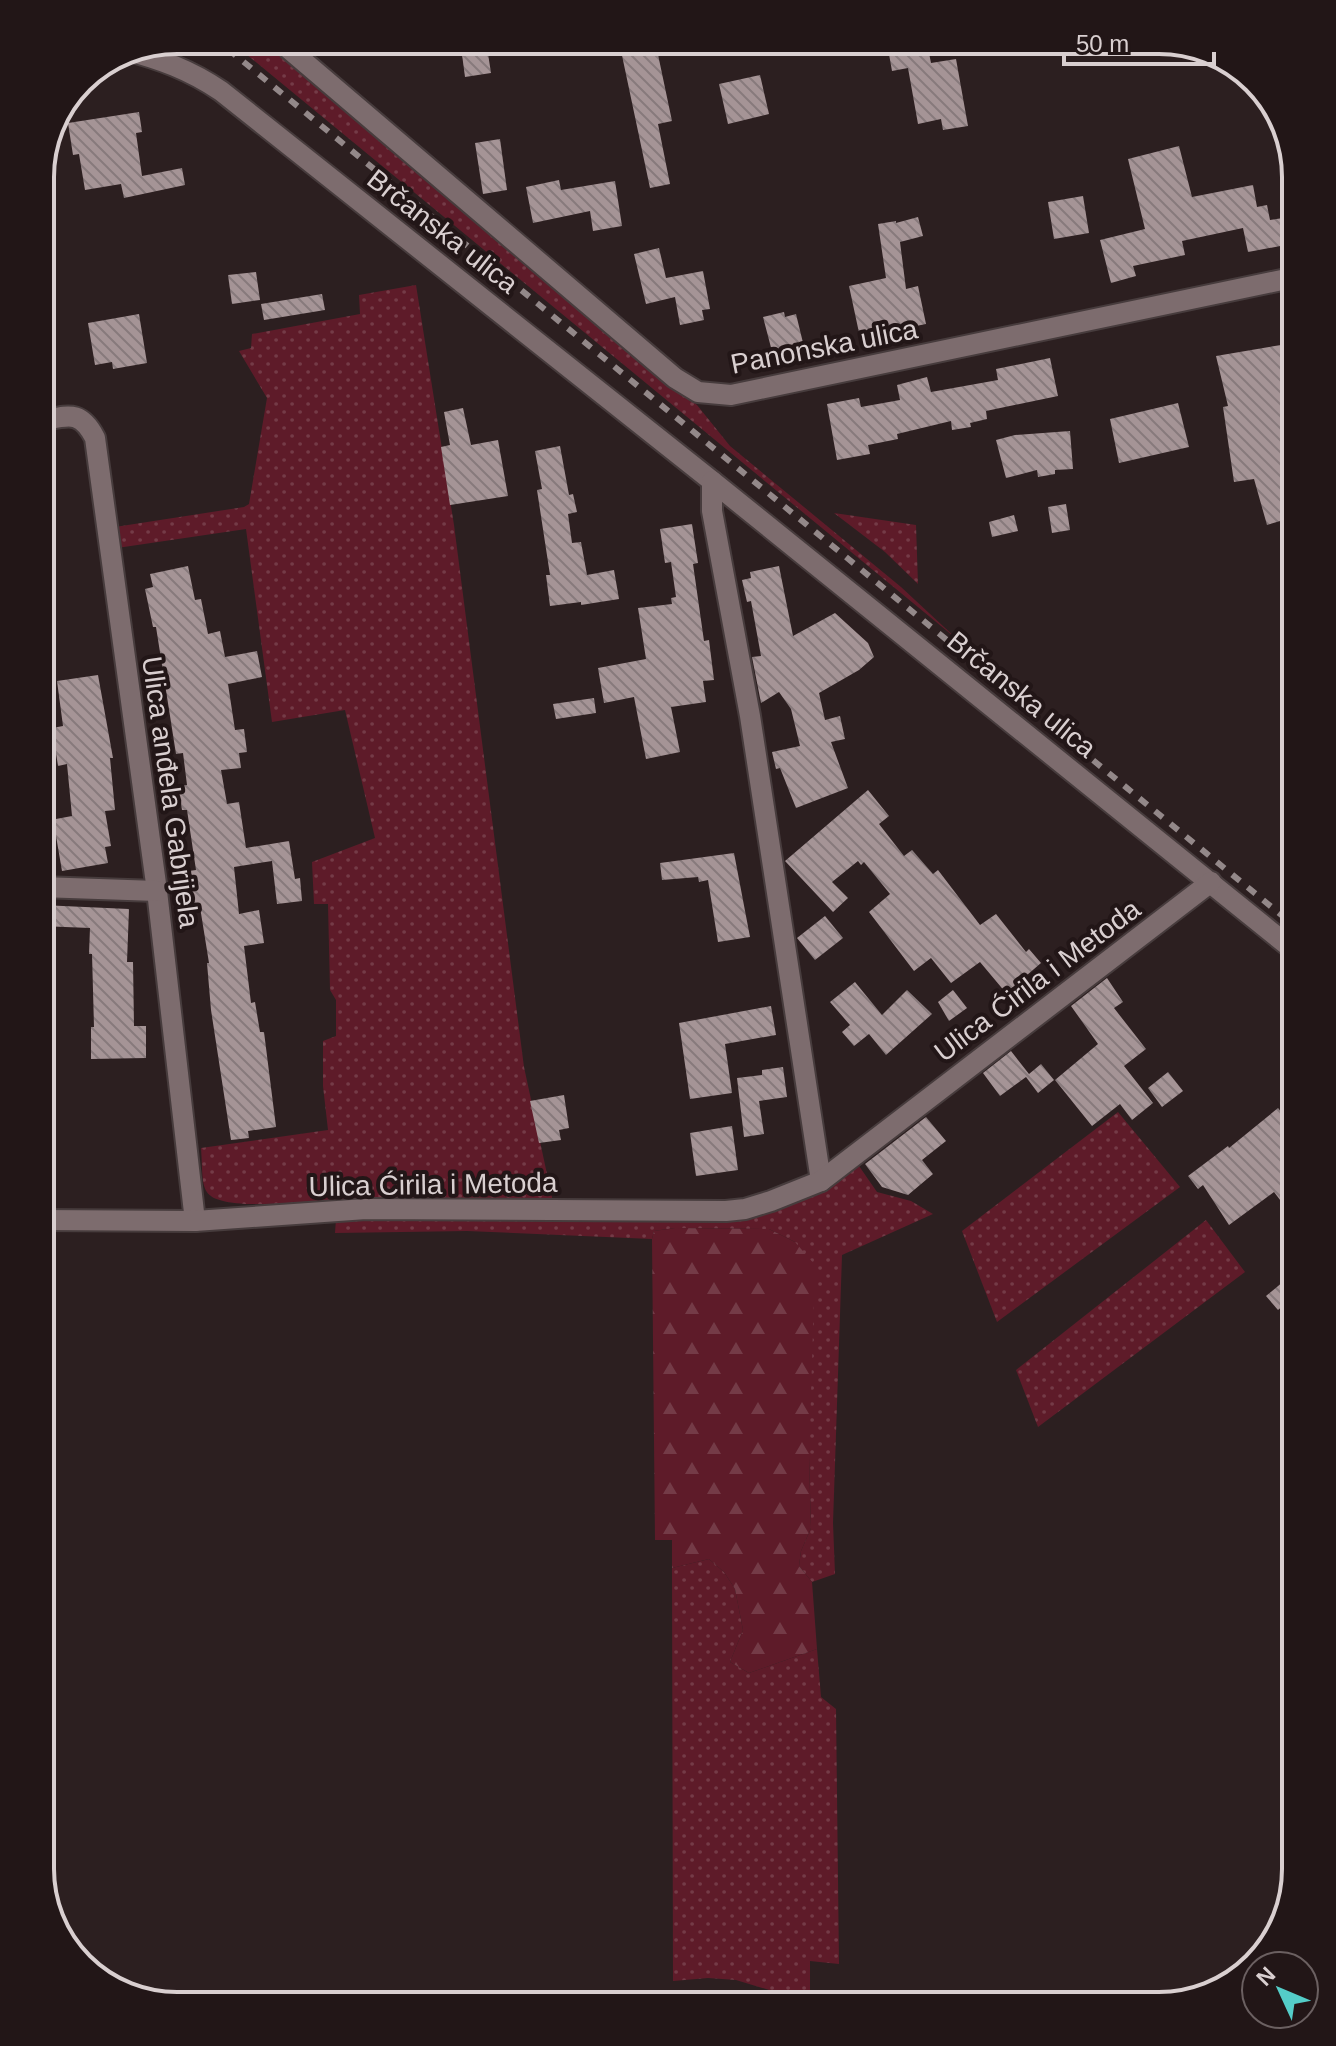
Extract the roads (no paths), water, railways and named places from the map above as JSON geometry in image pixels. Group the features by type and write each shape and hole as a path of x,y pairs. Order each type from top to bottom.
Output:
{"street":[{"name":"Panonska ulica","path":"295,54 675,378 698,392 731,395 1282,280"},
{"name":"Brčanska ulica","path":"151,57 196,74 221,91 712,481 1282,940"},
{"name":"Ulica anđela Gabrijela","path":"54,419 72,416 86,422 95,438 157,891 195,1221"},
{"path":"712,481 712,511 750,716 821,1181"},
{"name":"Ulica Ćirila i Metoda","path":"54,1220 195,1221 366,1209 745,1209 821,1181 1211,882"},
{"path":"54,887 157,891"}],"railway":[{"path":"234,54 1282,915"}]}
